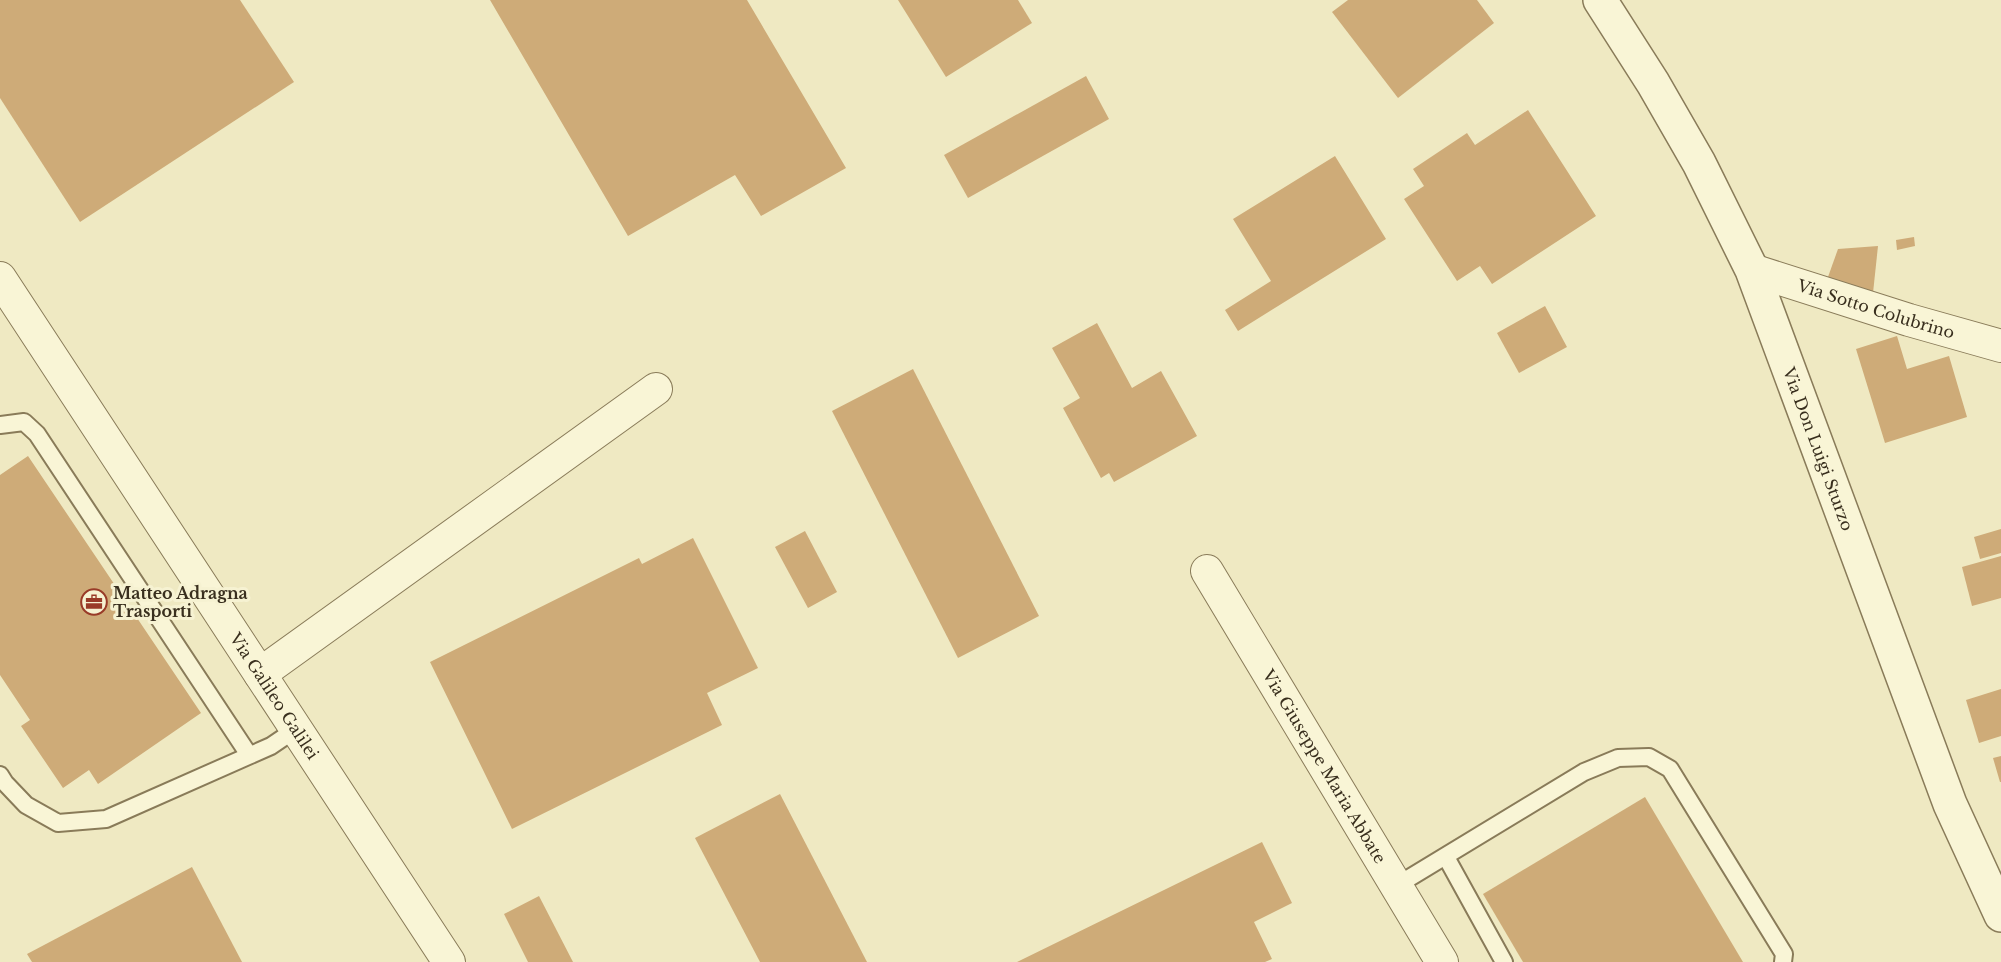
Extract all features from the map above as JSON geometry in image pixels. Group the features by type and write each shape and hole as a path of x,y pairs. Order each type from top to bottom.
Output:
{"street":[{"name":"Via Don Luigi Sturzo","path":"1600,0 1653,83 1699,163 1752,270 1950,804 2000,910"},
{"name":"Via Sotto Colubrino","path":"1752,270 1909,320 2001,346"},
{"name":"Via Galileo Galilei","path":"0,278 449,962"},
{"path":"260,674 656,389"},
{"name":"Via Giuseppe Maria Abbate","path":"1207,571 1442,962"}],"lane":[{"path":"0,425 24,422 37,434 249,755"},
{"path":"0,775 26,805 58,823 106,819 271,746 296,729"},
{"path":"1396,886 1584,772 1618,758 1648,757 1670,769 1785,954 1784,962"},
{"path":"1446,857 1504,962"}],"building":[{"path":"0,0 240,0 294,82 80,222 0,98"},
{"path":"490,0 747,0 846,168 761,216 735,175 628,236"},
{"path":"898,0 1018,0 1032,23 946,77"},
{"path":"1348,0 1477,0 1494,23 1398,98 1332,12"},
{"path":"1086,76 1109,119 968,198 944,155"},
{"path":"1528,110 1596,216 1492,284 1480,266 1457,281 1404,199 1424,186 1413,169 1467,133 1475,145"},
{"path":"1335,156 1386,239 1238,331 1225,310 1271,281 1233,219"},
{"path":"1914,237 1915,246 1897,250 1896,240"},
{"path":"1878,246 1873,293 1828,277 1838,249"},
{"path":"1545,306 1567,347 1519,373 1497,333"},
{"path":"1097,323 1132,388 1161,371 1197,436 1114,482 1109,473 1101,478 1063,408 1080,398 1052,348"},
{"path":"1897,336 1907,369 1949,356 1967,417 1885,443 1856,349"},
{"path":"913,369 1039,616 958,658 832,411"},
{"path":"28,456 201,713 98,784 89,770 63,788 21,726 30,720 0,675 0,475"},
{"path":"2001,529 2001,553 1980,559 1974,537"},
{"path":"805,531 837,592 808,608 775,547"},
{"path":"693,538 758,668 707,693 722,725 512,829 430,662 639,558 642,564"},
{"path":"2001,556 2001,598 1972,606 1962,567"},
{"path":"2001,689 2001,736 1979,743 1966,700"},
{"path":"2001,756 2001,782 2000,782 1993,758"},
{"path":"780,794 867,962 760,962 695,838"},
{"path":"1645,797 1743,962 1523,962 1483,894"},
{"path":"1262,842 1292,903 1254,922 1272,959 1265,962 1017,962"},
{"path":"192,867 242,962 32,962 27,954"},
{"path":"539,896 573,962 528,962 504,914"}],"place":[{"name":"Matteo Adragna Trasporti","path":"94,602"}]}
